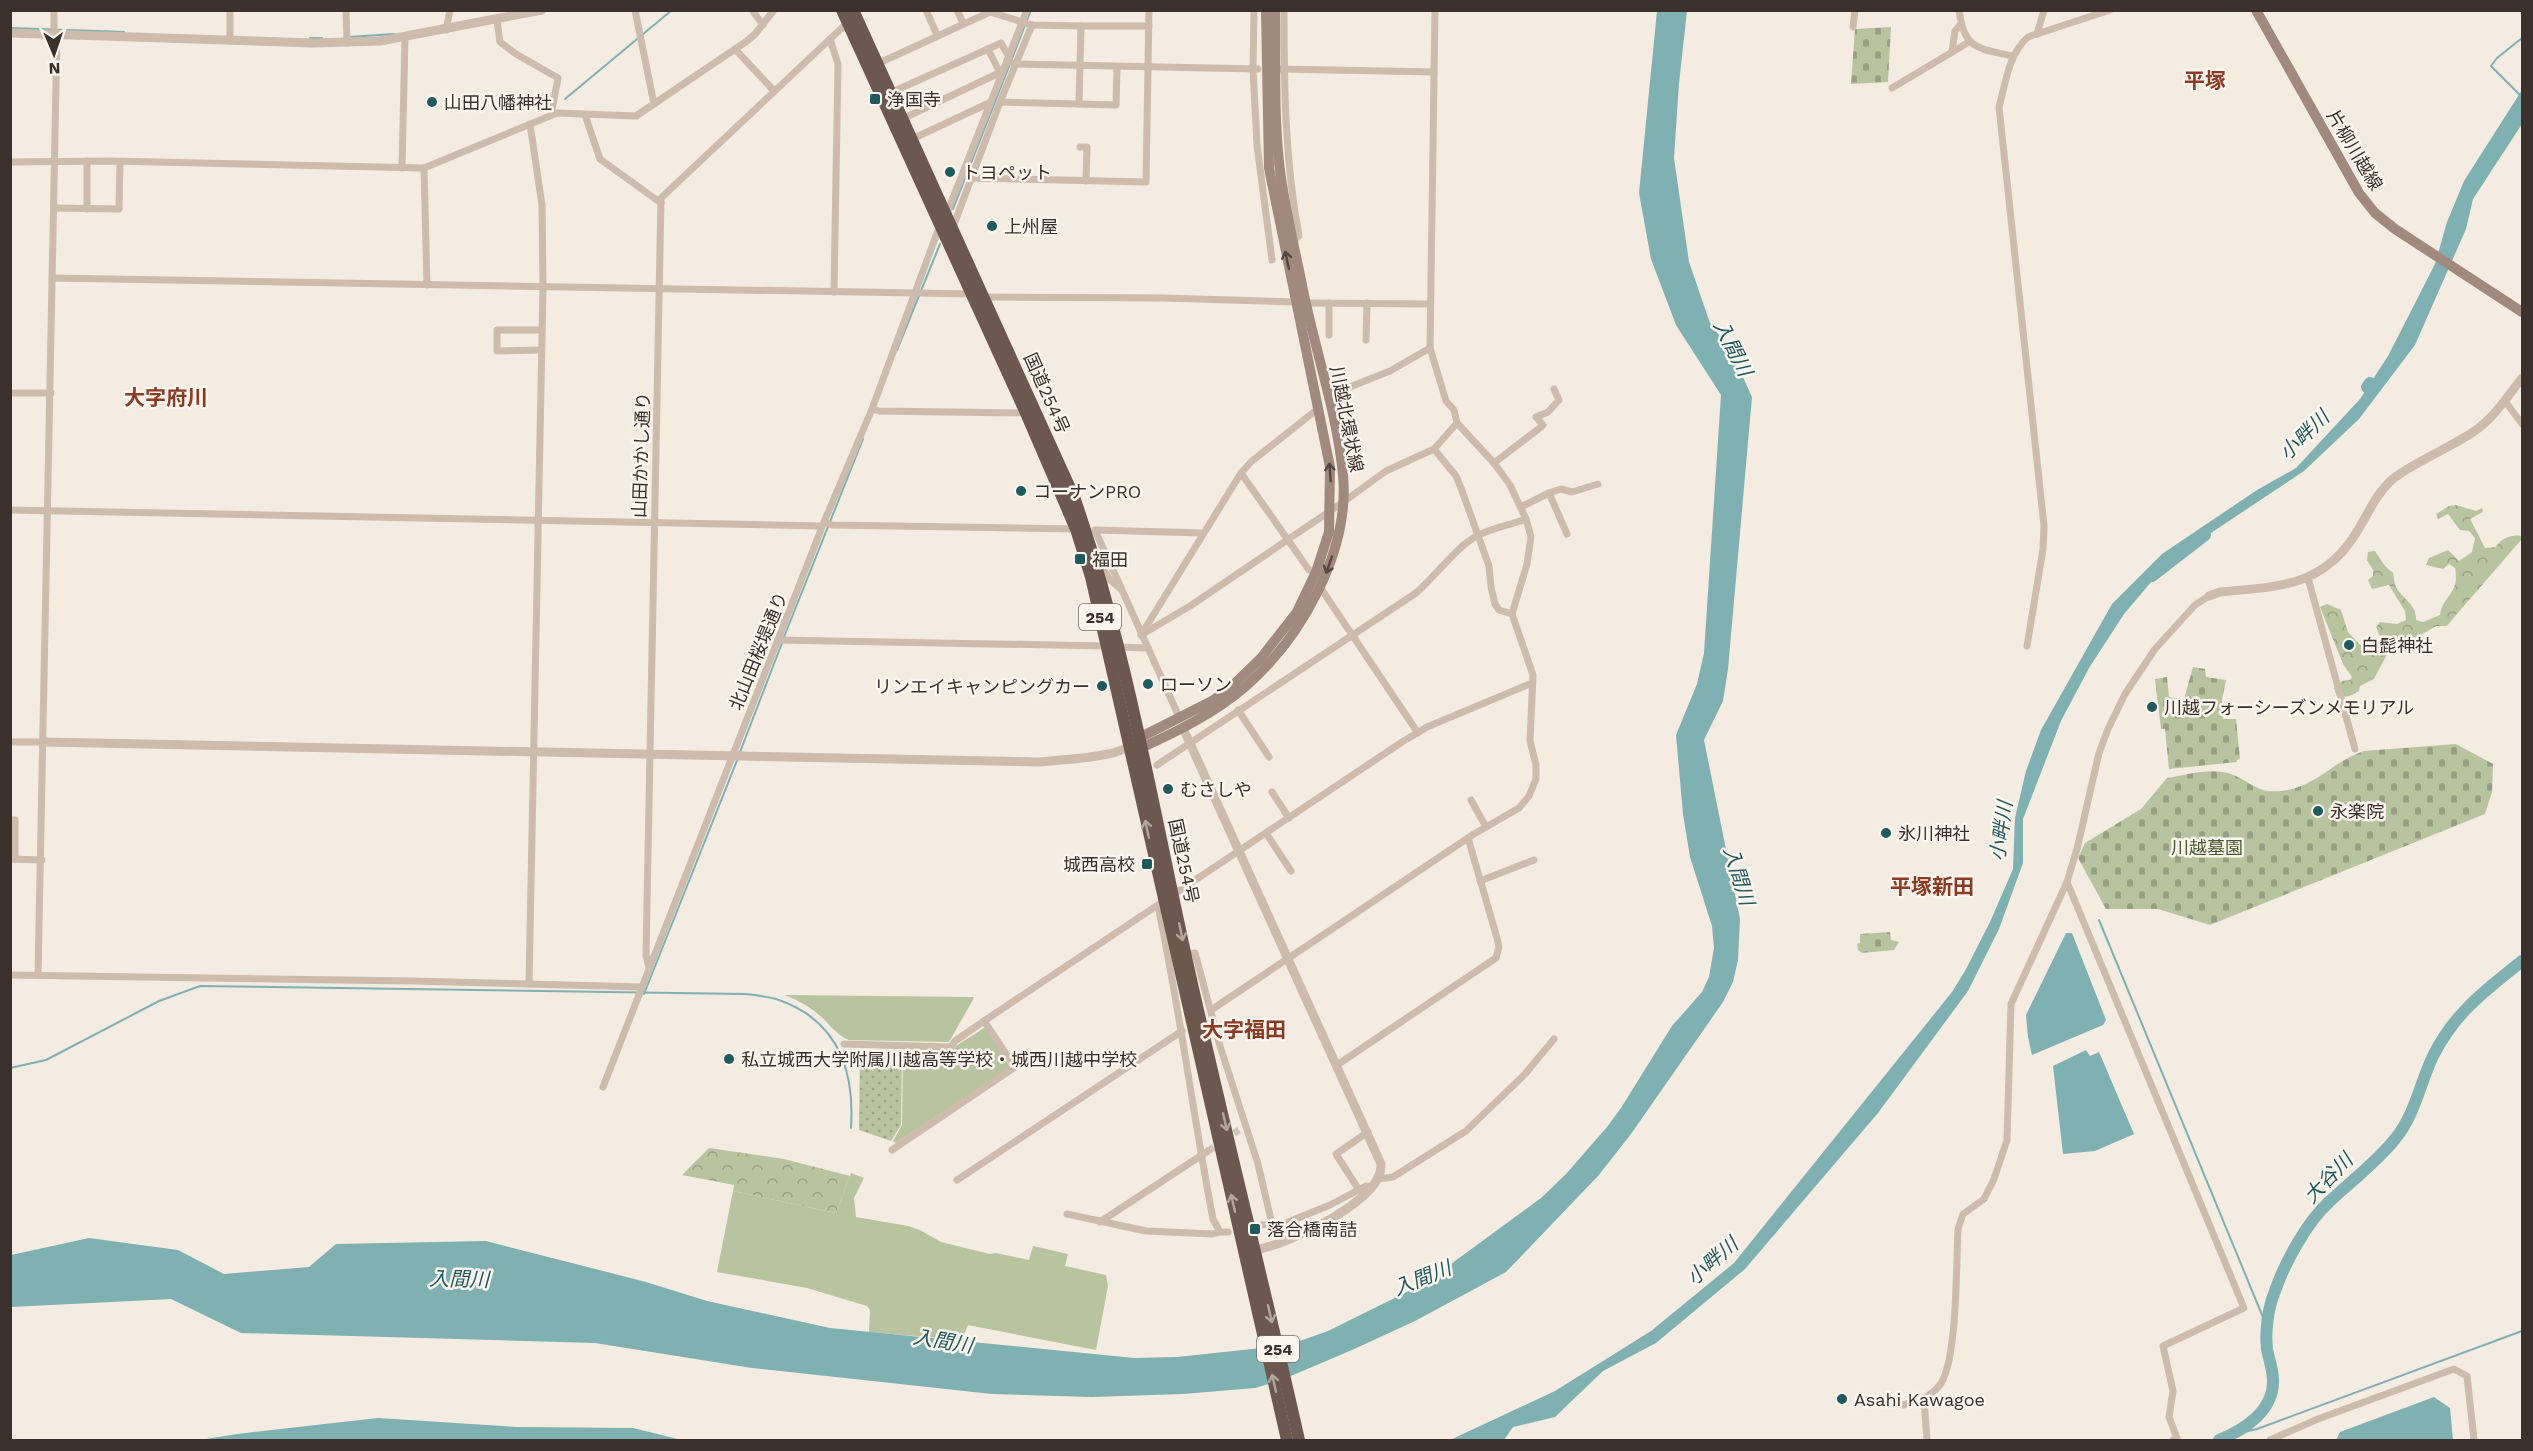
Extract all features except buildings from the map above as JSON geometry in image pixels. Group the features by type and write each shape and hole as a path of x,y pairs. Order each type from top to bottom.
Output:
{"highway":[{"name":"国道254号","path":"852,14 912,139 946,223"},
{"name":"国道254号","path":"852,14 978,296 1076,529 1112,647 1137,744 1165,901 1299,1440"},
{"name":"国道254号","path":"978,296 1074,497 1095,558 1112,647"},
{"name":"国道254号","path":"1165,901 1186,955 1253,1256 1287,1440"}],"main road":[{"name":"川越北環状線","path":"1137,744 1215,710 1247,686 1299,624 1320,587 1335,545 1342,503 1342,468 1336,430 1282,237 1269,168 1266,10"},
{"name":"川越北環状線","path":"1181,723 1229,689 1261,658 1297,612 1316,572 1329,532 1330,467 1300,302 1293,240 1281,177 1275,110 1275,10"},
{"name":"片柳川越線","path":"2256,10 2359,193 2382,220 2523,312"}],"street":[{"path":"38,975 51,393 54,10"},
{"path":"230,10 230,41"},
{"path":"346,10 346,43"},
{"path":"446,30 450,10"},
{"path":"10,33 346,43 405,38 542,10"},
{"path":"635,10 654,104"},
{"path":"752,10 763,25"},
{"path":"10,162 87,161 424,168 557,113 636,116 755,34 774,10"},
{"path":"926,10 938,35"},
{"path":"957,10 963,23"},
{"path":"946,223 971,178 1000,102 1011,61 1026,24 1027,10"},
{"path":"971,178 1146,182 1149,10"},
{"path":"1254,10 1261,185 1272,260"},
{"path":"1284,10 1282,69 1288,158 1299,236 1293,240"},
{"path":"1210,1010 1468,838 1519,808 1529,796 1536,779 1536,765 1530,741 1531,664 1512,614 1531,542 1526,519 1510,486 1494,463 1457,423 1454,411 1446,401 1430,348 1436,10"},
{"path":"1853,27 1855,10"},
{"path":"1959,10 1961,24 1969,42 1975,47 2013,56"},
{"path":"2037,34 2044,10"},
{"path":"2027,646 2043,549 2044,526 1999,107 2013,56 2018,46 2028,37 2110,10"},
{"path":"877,64 990,11 1026,24 1149,26"},
{"path":"585,115 600,159 661,203 661,198 830,39 852,14"},
{"path":"497,20 500,42 558,78 551,115"},
{"path":"1952,52 1955,32 1961,24"},
{"path":"1079,104 1081,26"},
{"path":"402,168 405,38"},
{"path":"830,39 838,64 834,292"},
{"path":"1892,88 1969,42"},
{"path":"890,93 1001,43 1011,61"},
{"path":"735,49 774,91"},
{"path":"988,49 1000,74"},
{"path":"1011,61 1256,69"},
{"path":"946,223 1000,74 1011,61"},
{"path":"1000,102 1116,105 1117,66"},
{"path":"1282,69 1434,72"},
{"path":"902,118 1000,74"},
{"path":"912,139 989,103"},
{"path":"529,984 543,287 542,205 530,124"},
{"path":"1080,147 1086,147 1086,180"},
{"path":"87,161 87,209"},
{"path":"54,208 119,208 120,162"},
{"path":"424,168 428,285"},
{"name":"山田かかし通り","path":"649,968 646,955 661,203"},
{"name":"北山田桜堤通り","path":"603,1087 823,524 872,409 914,294 946,223"},
{"path":"1270,238 1282,237"},
{"path":"52,278 1430,304"},
{"path":"1329,303 1329,336"},
{"path":"1366,303 1366,340"},
{"path":"540,350 497,351 497,330 541,330"},
{"path":"1328,400 1337,392 1390,370 1430,348"},
{"path":"1903,1405 1924,1399 1941,1384 1950,1361 1958,1229 1963,1214 1984,1199 1994,1179 2007,1140 2012,1004 2067,882 2078,849 2099,753 2121,703 2155,650 2194,605 2220,592 2282,586 2308,578 2341,555 2386,486 2403,472 2475,431 2505,401 2523,378"},
{"path":"1494,463 1541,428 1543,425 1536,417 1548,412 1559,400 1554,389"},
{"path":"10,393 51,393"},
{"path":"2505,401 2523,424"},
{"path":"1141,635 1241,473 1251,461 1319,408"},
{"path":"872,409 879,411 1026,413"},
{"path":"1141,635 1190,606 1386,471 1434,449 1457,423"},
{"path":"1434,449 1456,476 1489,566 1496,604 1499,610 1512,614"},
{"path":"1241,473 1309,570 1316,572"},
{"path":"1521,507 1561,489 1572,492 1598,484"},
{"path":"1549,493 1567,534"},
{"path":"10,510 1076,529"},
{"path":"1157,765 1416,593 1432,580 1461,548 1478,535 1526,519"},
{"path":"1203,533 1095,531 1124,590 1141,635 1381,1164 1376,1183 1354,1203 1325,1221 1253,1256"},
{"path":"1095,558 1109,579 1124,590"},
{"path":"2308,578 2355,749"},
{"path":"1320,587 1418,733"},
{"path":"778,640 1148,648"},
{"path":"844,1044 951,1047 955,1041 984,1021 1418,733 1532,683"},
{"path":"1238,710 1269,757"},
{"path":"10,742 1037,762 1073,760 1112,754 1137,744"},
{"path":"1272,792 1289,818"},
{"path":"1471,800 1486,827"},
{"path":"10,820 15,820 13,859 42,860"},
{"path":"1266,834 1291,871"},
{"path":"1337,1065 1496,957 1499,947 1497,938 1468,838"},
{"path":"1480,881 1534,860"},
{"path":"2067,882 2244,1308 2163,1346 2173,1391 2169,1417 2177,1438 2173,1440"},
{"path":"1165,901 1186,1071 1213,1220 1220,1232"},
{"path":"1186,955 1195,953 1242,1128 1272,1224"},
{"path":"10,975 642,987"},
{"path":"892,1150 1015,1067 984,1021"},
{"path":"957,1180 1182,1030"},
{"path":"1262,1226 1272,1224 1278,1226 1302,1218 1366,1186 1393,1177 1466,1131 1525,1074 1554,1039"},
{"path":"1359,1190 1336,1154 1368,1132"},
{"path":"1099,1222 1208,1151"},
{"path":"1067,1214 1160,1232 1213,1234 1228,1232"},
{"path":"2271,1440 2318,1419 2454,1369 2467,1376 2474,1440"},
{"path":"1924,1399 1927,1440"}],"green space":[{"path":"1891,27 1888,82 1851,84 1855,29"},
{"path":"2456,505 2476,511 2482,508 2483,512 2470,519 2485,548 2496,547 2503,539 2510,536 2521,536 2522,539 2447,626 2436,626 2404,645 2393,643 2374,679 2360,686 2359,691 2353,694 2346,697 2337,696 2334,688 2342,681 2350,680 2352,677 2343,664 2320,607 2327,604 2341,610 2348,632 2360,645 2368,644 2378,652 2384,646 2376,627 2380,622 2397,624 2406,620 2405,611 2389,585 2372,589 2368,580 2373,576 2373,570 2367,560 2368,552 2375,551 2393,573 2396,587 2412,606 2416,620 2423,622 2440,615 2455,584 2455,568 2449,564 2443,569 2426,565 2429,558 2448,550 2459,561 2472,552 2475,538 2469,531 2460,530 2448,514 2438,519 2436,514 2449,506"},
{"path":"2193,667 2205,669 2206,677 2226,680 2222,699 2223,719 2236,719 2240,759 2237,762 2169,769 2165,729 2161,729 2155,679 2167,677 2169,697 2184,699"},
{"name":"川越墓園","path":"2456,744 2493,764 2492,792 2485,814 2210,925 2158,909 2106,909 2078,858 2085,843 2141,809 2167,778 2216,771 2236,776 2263,790 2283,791 2308,783 2351,756 2364,751"},
{"path":"1890,932 1891,940 1899,942 1894,950 1862,953 1858,950 1860,934"},
{"path":"785,995 974,998 949,1042 849,1040 811,1009"},
{"path":"984,1028 987,1029 1010,1067 896,1143 893,1141 902,1125 903,1051 953,1052 956,1046"},
{"path":"860,1052 902,1053 901,1125 891,1141 859,1130"},
{"path":"709,1148 784,1159 850,1176 836,1213 733,1191 734,1185 682,1175"},
{"path":"851,1173 864,1178 854,1198 856,1217 908,1226 941,1242 990,1254 996,1253 1029,1260 1033,1246 1068,1254 1065,1266 1106,1275 1108,1286 1096,1350 968,1325 962,1340 869,1332 870,1310 867,1306 807,1288 717,1272 733,1191 836,1213"}],"water":[{"name":"入間川","path":"1657,11 1687,11 1674,158 1689,262 1710,323 1732,353 1752,397 1728,669 1723,701 1704,740 1740,919 1738,960 1733,982 1723,1002 1631,1134 1598,1176 1506,1272 1415,1321 1279,1381 1255,1388 1183,1394 1092,1397 992,1394 752,1368 595,1343 241,1333 171,1299 11,1307 11,1255 89,1238 178,1250 224,1274 309,1267 336,1244 486,1241 646,1282 707,1301 830,1328 1134,1358 1177,1357 1271,1347 1294,1343 1328,1331 1425,1283 1541,1198 1566,1174 1607,1127 1672,1026 1702,992 1709,977 1714,948 1712,926 1690,857 1683,814 1676,735 1697,684 1704,653 1721,395 1676,325 1651,259 1639,193"},
{"path":"2522,90 2522,124 2473,199 2466,229 2415,345 2359,419 2304,471 2169,561 2124,614 2089,668 2061,721 2023,819 2023,863 1999,929 1968,991 1878,1113 1745,1269 1656,1343 1603,1371 1555,1417 1513,1427 1504,1440 1450,1440 1555,1391 1651,1331 1734,1263 1952,992 1990,922 2013,869 2015,818 2026,771 2041,730 2112,604 2162,554 2257,490 2296,468 2360,399 2388,356 2435,264 2447,222 2464,181"},
{"path":"2066,933 2072,933 2106,1020 2103,1025 2032,1055 2026,1015"},
{"path":"2086,1050 2090,1056 2099,1052 2134,1134 2095,1151 2063,1154 2053,1066"},
{"path":"2434,1397 2450,1408 2453,1440 2336,1440 2340,1432"},
{"path":"378,1418 517,1427 633,1428 682,1440 200,1440"}],"waterway":[{"path":"565,99 672,10"},
{"path":"953,209 1031,10"},
{"path":"10,28 124,32"},
{"path":"349,37 394,34"},
{"path":"310,38 322,38"},
{"path":"2522,38 2497,58 2491,66 2522,97"},
{"path":"897,350 940,244"},
{"name":"小畔川","path":"2367,387 2370,383"},
{"path":"784,637 863,439"},
{"name":"小畔川","path":"2152,576 2205,535"},
{"path":"740,752 782,643"},
{"path":"644,994 738,758"},
{"path":"2099,920 2267,1327"},
{"name":"大谷川","path":"2219,1440 2238,1431 2256,1418 2268,1401 2273,1380 2266,1342 2269,1312 2285,1268 2305,1231 2321,1210 2380,1156 2402,1130 2428,1066 2451,1027 2472,1003 2522,961"},
{"path":"10,1068 46,1060 159,1001 200,986 743,994 776,999 797,1008 814,1019 828,1033 838,1048 850,1085 851,1128"},
{"path":"2235,1434 2257,1429 2522,1331"}],"tunnel":[{"path":"1208,1151 1239,1130"}],"place":[{"name":"浄国寺","path":"875,99"},
{"name":"山田八幡神社","path":"432,102"},
{"name":"トヨペット","path":"950,172"},
{"name":"上州屋","path":"992,226"},
{"name":"コーナンPRO","path":"1021,491"},
{"name":"福田","path":"1080,559"},
{"name":"白髭神社","path":"2349,645"},
{"name":"ローソン","path":"1148,684"},
{"name":"リンエイキャンピングカー","path":"1102,686"},
{"name":"川越フォーシーズンメモリアル","path":"2152,707"},
{"name":"むさしや","path":"1168,789"},
{"name":"永楽院","path":"2318,811"},
{"name":"氷川神社","path":"1886,833"},
{"name":"城西高校","path":"1147,864"},
{"name":"私立城西大学附属川越高等学校・城西川越中学校","path":"729,1059"},
{"name":"落合橋南詰","path":"1255,1229"},
{"name":"Asahi Kawagoe","path":"1842,1399"}],"district":[{"name":"平塚","path":"2205,80"},
{"name":"大字府川","path":"166,397"},
{"name":"平塚新田","path":"1932,886"},
{"name":"大字福田","path":"1244,1029"}]}
